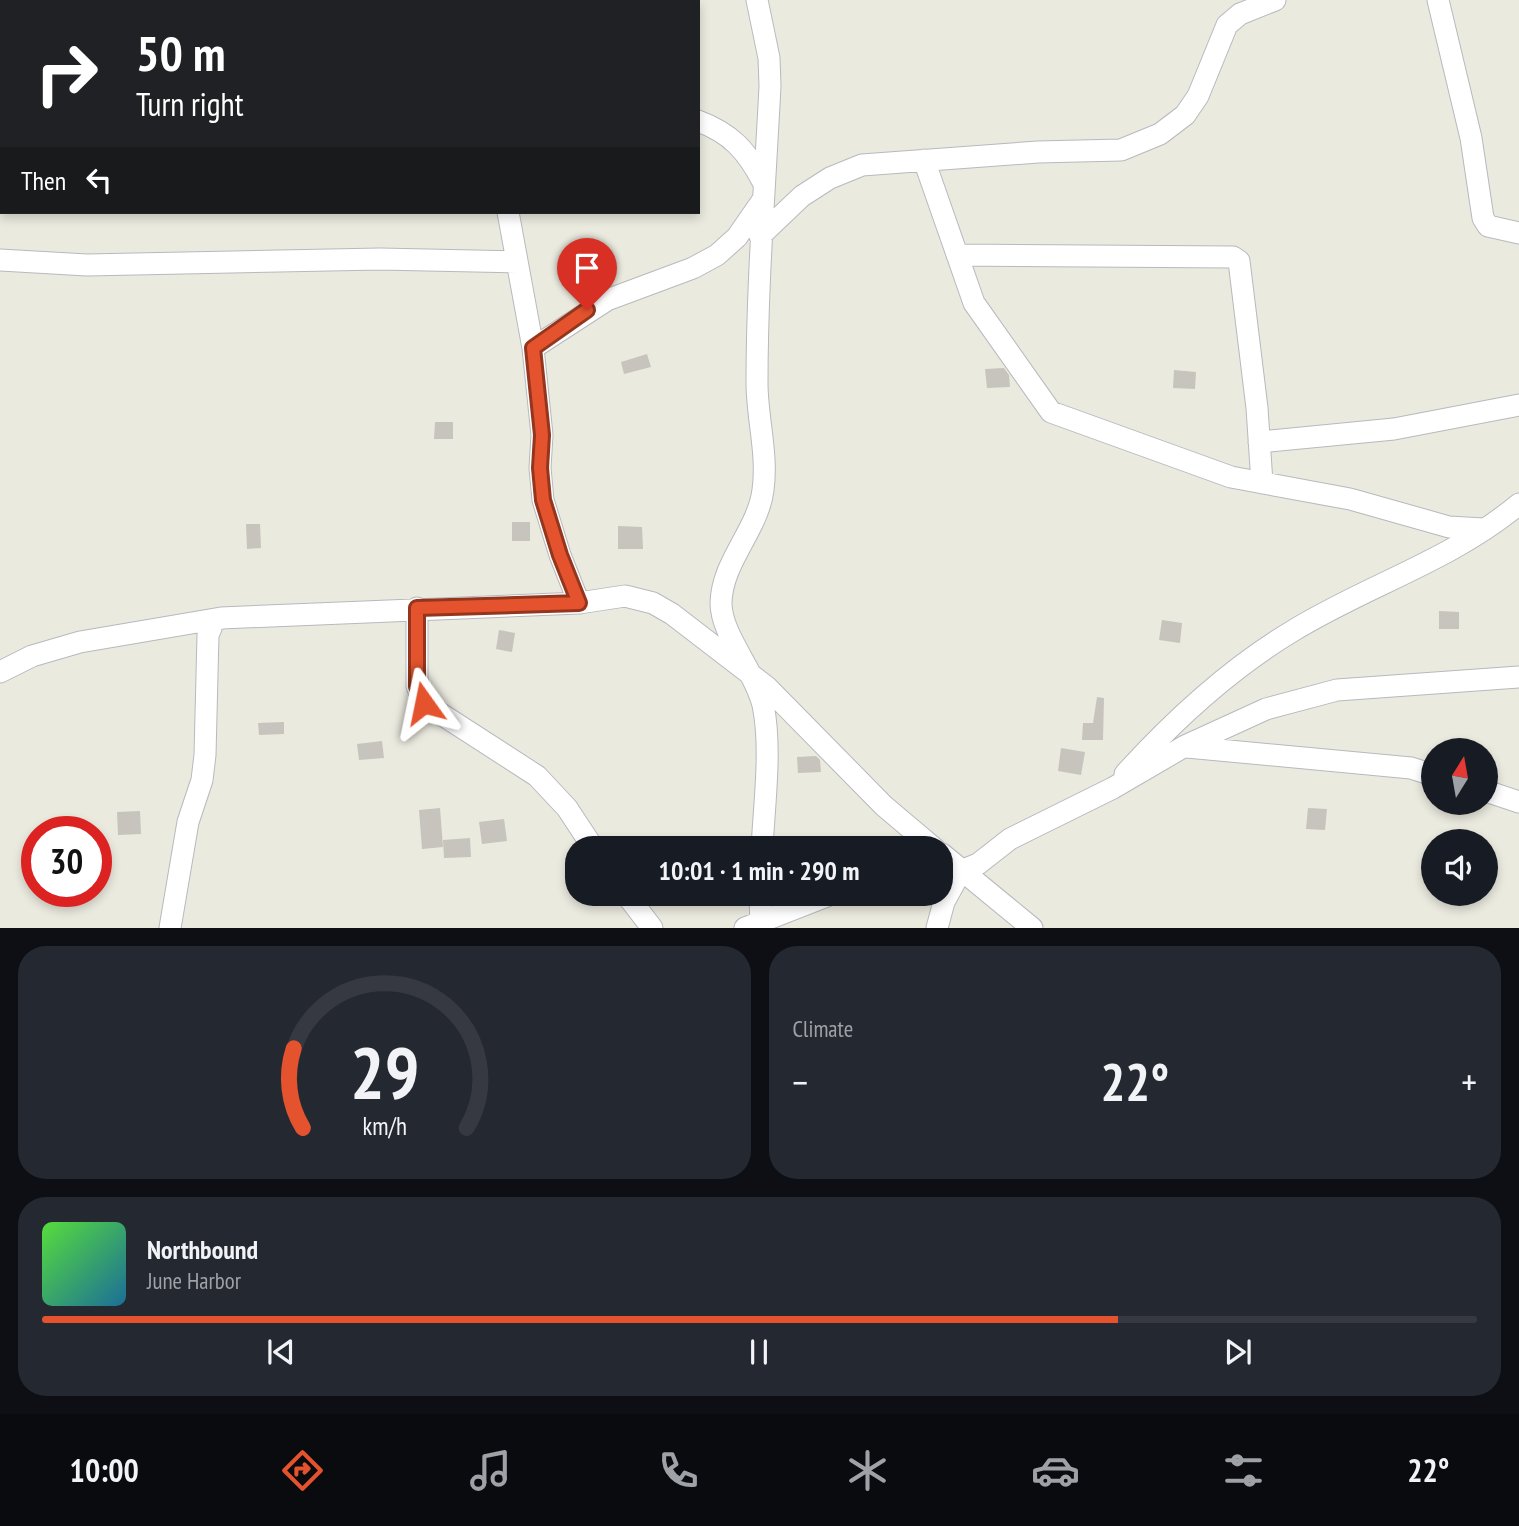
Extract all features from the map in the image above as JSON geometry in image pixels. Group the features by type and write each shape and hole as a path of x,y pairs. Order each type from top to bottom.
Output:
{"street":[{"path":"757,0 769,58 760,236 757,387 764,468 763,491 757,513 723,585 721,606 728,632 755,678 765,724 762,836"},
{"path":"760,236 802,196 830,178 862,165 1121,150 1160,134 1185,115 1198,96 1227,25 1240,15 1275,0"},
{"path":"1438,0 1471,138 1483,218 1488,226 1519,233"},
{"path":"700,122 718,128 749,154 764,192"},
{"path":"924,160 974,303 1051,412 1172,458 1231,477 1350,499 1449,527 1483,529"},
{"path":"533,348 607,300 693,268 717,255 737,237 764,192"},
{"path":"508,214 533,348 542,435 540,468 543,500 579,603"},
{"path":"957,255 1233,257 1239,261 1262,483"},
{"path":"0,260 87,265 380,259 516,262"},
{"path":"1259,442 1394,429 1519,405"},
{"path":"1113,788 1168,726 1210,688 1290,632 1374,587 1450,552 1519,504"},
{"path":"0,672 32,656 80,642 221,618 579,603 625,596 653,603 672,614 755,678 884,806 920,836"},
{"path":"417,608 417,686 424,703 537,776 567,808 585,836"},
{"path":"170,928 188,822 202,780 208,635 214,621 221,618"},
{"path":"937,928 944,902 961,871 978,864 1010,839 1113,788 1185,746 1266,709 1337,690 1519,677"},
{"path":"1185,746 1411,768 1421,771"},
{"path":"1498,796 1519,802"},
{"path":"953,864 1032,928"},
{"path":"635,906 652,928"},
{"path":"755,925 758,906"},
{"path":"755,925 802,906"}],"building":[{"path":"647,354 651,367 624,374 621,362"},
{"path":"1004,368 1009,375 1010,387 987,388 985,369"},
{"path":"1174,370 1196,372 1195,389 1173,388"},
{"path":"435,422 453,422 453,439 434,439"},
{"path":"512,522 530,522 530,541 512,541"},
{"path":"246,524 260,524 261,548 247,549"},
{"path":"618,526 642,527 643,549 618,549"},
{"path":"1439,611 1459,612 1459,629 1439,629"},
{"path":"1162,620 1182,623 1180,643 1159,640"},
{"path":"499,630 515,633 512,652 496,649"},
{"path":"1097,697 1104,698 1103,740 1082,740 1083,723 1093,723"},
{"path":"284,722 284,734 259,735 258,723"},
{"path":"382,741 384,758 359,760 357,744"},
{"path":"1061,748 1085,752 1081,775 1058,771"},
{"path":"816,756 820,760 821,772 798,773 797,757"},
{"path":"440,808 443,847 422,849 419,810"},
{"path":"1308,808 1327,809 1325,830 1306,829"},
{"path":"140,811 141,834 118,835 117,812"},
{"path":"504,819 507,841 482,844 479,822"},
{"path":"470,838 471,857 444,858 443,840"}],"route":[{"path":"424,703 417,686 417,608 579,603 543,500 540,468 542,435 533,348 587,310"}]}
